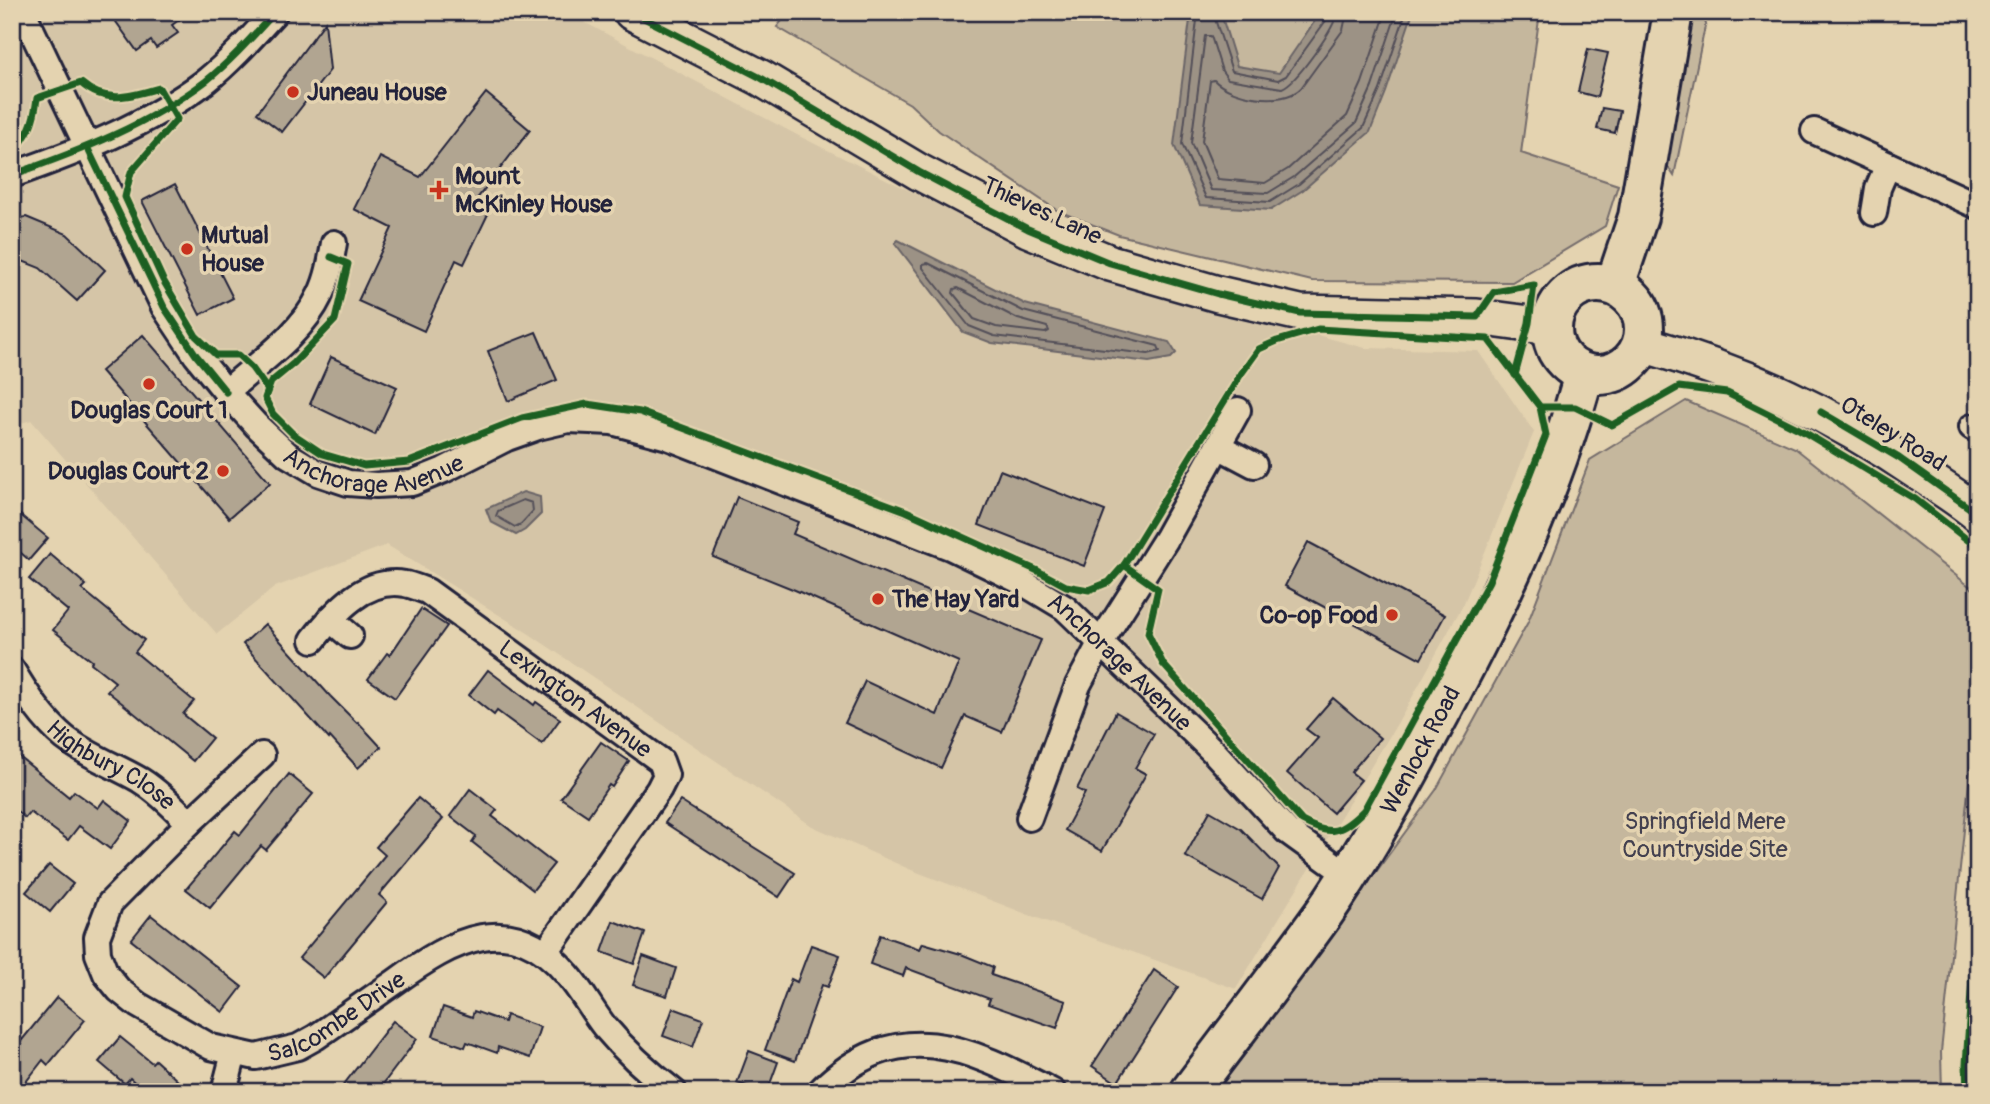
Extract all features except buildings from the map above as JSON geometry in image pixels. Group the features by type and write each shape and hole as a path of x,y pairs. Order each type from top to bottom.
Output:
{"main road":[{"name":"Thieves Lane","path":"632,12 761,78 919,172 1028,229 1110,263 1218,294 1300,313 1476,317 1551,327"},
{"path":"1615,285 1638,217 1672,12"},
{"path":"1600,282 1615,285 1627,292 1640,309 1644,330 1642,344 1626,367 1598,376 1584,374 1570,367 1559,356 1551,327 1554,312 1561,300 1572,290 1600,282"},
{"name":"Oteley Road","path":"1642,344 1721,369 1821,412 1899,458 1978,514"},
{"name":"Wenlock Road","path":"1190,1092 1325,911 1405,780 1477,647 1544,492 1584,374"}],"street":[{"name":"Anchorage Avenue","path":"23,12 164,307 196,355 226,391 256,425 288,455 318,473 357,484 412,483 507,438 538,427 568,420 612,422 639,427 972,555 1065,608 1216,754 1287,831 1348,875"},
{"path":"12,175 88,149 171,105 232,58 275,12"},
{"path":"1814,131 1978,206"},
{"path":"1874,213 1878,188 1888,166"},
{"path":"226,391 284,341 305,319 320,296 329,273 334,243"},
{"path":"1028,818 1078,685 1101,642 1166,539 1238,410"},
{"path":"1218,446 1254,465"},
{"name":"Lexington Avenue","path":"313,640 330,619 362,592 381,586 404,584 426,591 661,761 666,775 659,789 546,952"},
{"path":"330,619 349,636"},
{"name":"Highbury Close","path":"12,670 31,701 65,738 91,755 140,780 165,798 189,823"},
{"name":"Salcombe Drive","path":"262,755 189,823 110,903 97,937 98,954 106,974 119,990 138,1005 211,1047 256,1057 298,1047 316,1037 430,957 452,945 491,934 511,936 546,952 568,974 621,1046 643,1068 674,1092"},
{"path":"819,1092 833,1077 876,1052 916,1044 938,1045 976,1055 1053,1092"},
{"path":"224,1092 234,1053"}],"shaded area":[{"path":"12,12 565,12 799,136 1057,264 1365,348 1478,351 1534,432 1464,603 1403,714 1236,989 909,869 812,826 528,633 387,545 275,587 217,634 31,420 12,426"}],"green space":[{"path":"789,12 920,12 932,19 936,12 1540,12 1521,153 1618,185 1605,226 1512,282 1312,281 1119,235 1058,211 939,131 910,104 777,27"},
{"path":"1685,12 1708,12 1674,176 1664,161"},
{"name":"Springfield Mere Countryside Site","path":"1686,401 1795,448 1978,593 1978,695 1941,1052 1942,1092 1215,1092 1436,790 1528,622 1590,460"}],"water":[{"path":"1191,12 1224,12 1222,17 1237,66 1279,73 1321,12 1413,12 1370,132 1303,190 1271,210 1200,205 1174,145"},
{"path":"898,240 1025,304 1169,342 1176,353 1171,358 1149,362 992,343 963,332 895,243"},
{"path":"523,492 540,497 541,514 525,530 516,535 491,522 486,509"}],"cycle path":[{"path":"12,175 113,136 184,97 224,65 275,12"},
{"path":"632,12 761,78 919,172 1028,229 1110,263 1218,294 1300,313 1477,317 1494,292 1534,285 1529,323 1515,375"},
{"path":"12,154 30,128 37,98 81,83 100,94 119,97 159,88 177,119 131,172 125,197 163,280 196,336 216,355 238,355 252,368 267,389"},
{"path":"88,149 164,307 196,355 226,392"},
{"path":"331,257 348,264 335,320 294,363 271,382 265,398 273,414 293,434 323,454 364,466 409,462 522,418 587,404 640,412 906,511 1066,586 1089,590 1109,582 1124,565 1259,349 1318,329 1488,339 1540,407 1575,407 1612,425 1679,387 1727,393 1799,429 1915,499 1978,548"},
{"path":"1124,565 1158,589 1148,633 1163,664 1302,821 1328,831 1342,828 1364,810 1489,581 1546,435 1540,407"},
{"path":"1821,412 1899,458 1978,514"},
{"path":"1967,1092 1966,1064 1978,894"}],"place":[{"name":"Juneau House","path":"293,92"},
{"name":"Mount McKinley House","path":"439,190"},
{"name":"Mutual House","path":"187,249"},
{"name":"Douglas Court 1","path":"149,384"},
{"name":"Douglas Court 2","path":"223,471"},
{"name":"The Hay Yard","path":"878,599"},
{"name":"Co-op Food","path":"1392,615"}]}
